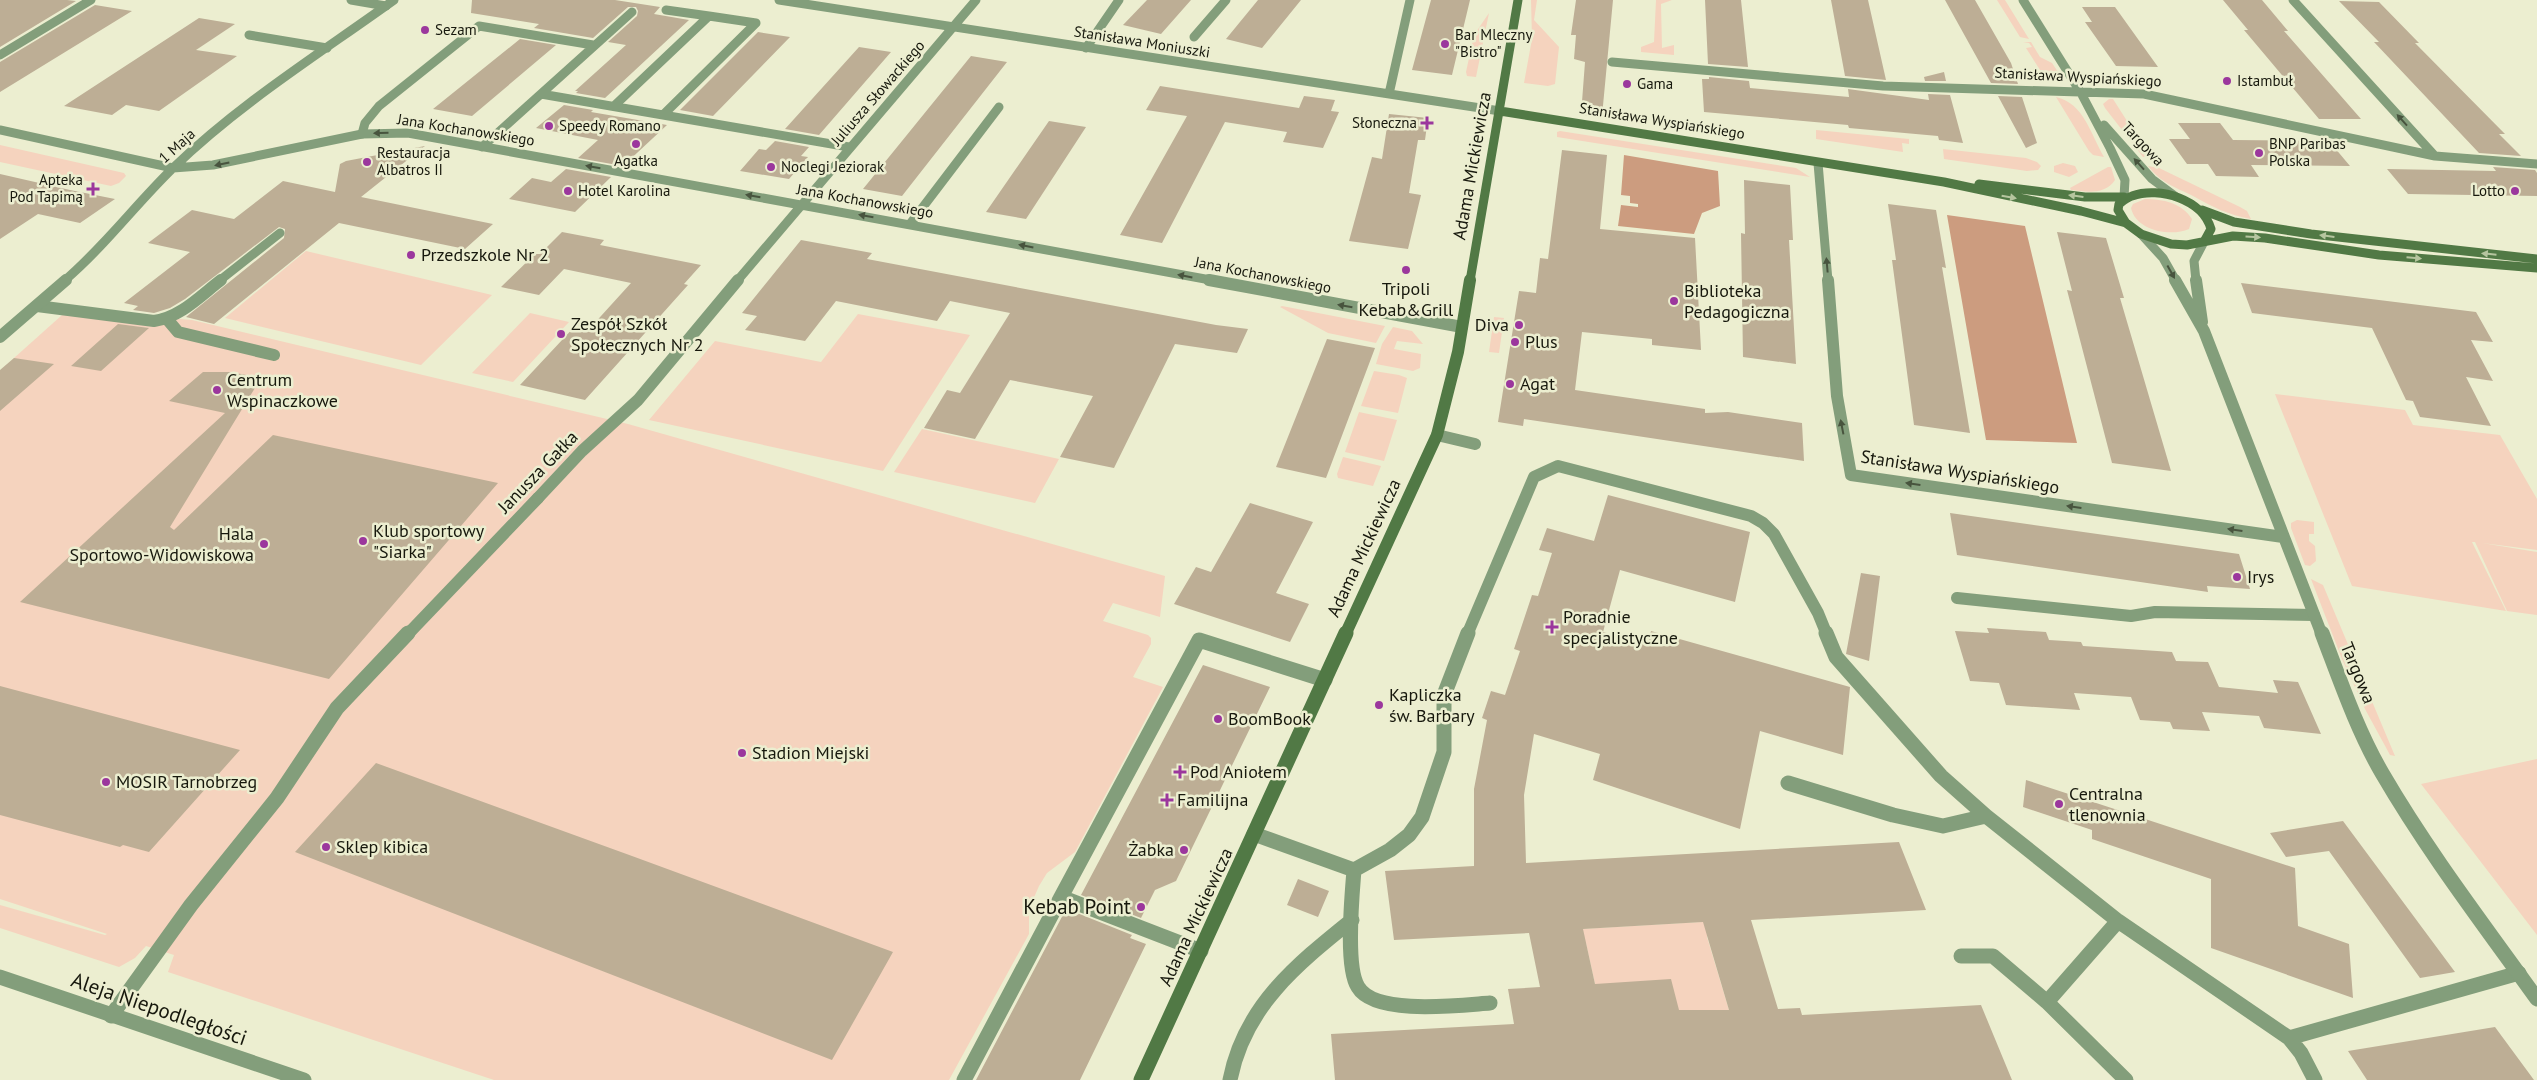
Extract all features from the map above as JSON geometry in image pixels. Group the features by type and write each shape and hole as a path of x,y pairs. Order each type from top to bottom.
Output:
{"street":[{"path":"0,55 91,0"},
{"path":"351,0 386,6"},
{"name":"1 Maja","path":"0,337 37,306 116,232 173,168 243,108 394,0"},
{"name":"Stanisława Moniuszki","path":"779,0 1500,112"},
{"name":"Juliusza Słowackiego","path":"801,205 976,0"},
{"path":"1086,48 1119,0"},
{"path":"1194,37 1226,0"},
{"path":"1389,94 1410,0"},
{"name":"Adama Mickiewicza","path":"1142,1080 1437,435 1458,352 1518,0"},
{"name":"Targowa","path":"2023,0 2081,92 2125,180 2124,197"},
{"path":"2293,0 2435,156"},
{"path":"664,114 756,23 666,10"},
{"path":"482,147 593,45 632,12"},
{"path":"614,106 709,16"},
{"path":"362,134 365,123 379,106 479,26 593,45"},
{"path":"249,35 327,48"},
{"name":"Stanisława Wyspiańskiego","path":"1612,62 1883,86 2136,94 2169,98 2435,156 2537,164"},
{"path":"541,94 849,147"},
{"path":"910,224 999,107"},
{"name":"Targowa","path":"2090,110 2152,179 2174,196"},
{"name":"Stanisława Wyspiańskiego","path":"1500,112 1944,182 1996,185 2085,197 2124,197 2144,192 2174,196 2202,210"},
{"name":"Jana Kochanowskiego","path":"0,130 173,168 213,165 362,134 408,134 910,224 1462,327"},
{"name":"Stanisława Wyspiańskiego","path":"1818,163 1837,396 1851,475 2283,538"},
{"name":"Stanisława Wyspiańskiego","path":"1944,182 1999,196 2088,211 2126,223 2141,234 2171,244 2188,245 2205,240"},
{"path":"2124,197 2119,204 2118,210 2126,223"},
{"name":"Janusza Gałka","path":"111,1016 191,905 277,798 337,708 582,451 638,400 801,205"},
{"path":"2202,210 2212,226 2211,234 2205,240"},
{"path":"2202,210 2234,222 2312,234 2537,259"},
{"path":"37,306 140,320 167,319 180,313 280,233"},
{"name":"Targowa","path":"2141,234 2163,258 2204,331 2348,701 2381,772 2425,841 2537,999"},
{"path":"2205,240 2232,236 2265,238 2380,255 2537,268"},
{"name":"Targowa","path":"2204,331 2194,261 2205,240"},
{"path":"167,319 178,332 274,354"},
{"path":"1437,435 1474,444"},
{"path":"1254,834 1354,870 1390,850 1409,835 1422,817 1444,752 1444,695 1450,676 1534,477 1558,466 1751,516 1763,523 1774,534 1818,613 1836,657 1941,776 1986,816 2118,921 2288,1038 2301,1053 2315,1080"},
{"path":"1957,598 2130,616 2154,612 2314,616"},
{"path":"964,1080 1199,640 1325,680"},
{"path":"1788,783 1892,815 1943,826 1986,816"},
{"path":"1354,870 1353,968 1358,987 1368,998 1397,1005 1490,1003"},
{"path":"1061,897 1201,951"},
{"path":"1230,1080 1231,1067 1241,1038 1280,981 1352,920"},
{"path":"2047,1002 2118,921"},
{"path":"1961,956 1993,956 2047,1002 2126,1080"},
{"path":"2288,1038 2519,973"},
{"name":"Aleja Niepodległości","path":"0,977 304,1080"}],"shaded area":[{"path":"1531,0 1537,0 1534,20 1559,47 1555,84 1548,86 1524,83 1532,39"},
{"path":"1656,0 1672,0 1661,4 1662,48 1674,45 1674,55 1641,52 1641,47 1654,42"},
{"path":"1997,0 2005,0 2029,39 2020,37"},
{"path":"1489,13 1476,77 1467,76 1466,72 1474,35"},
{"path":"2023,42 2031,42 2040,57 2052,63 2058,72 2040,70 2026,48 2032,47 2029,43"},
{"path":"2056,97 2066,100 2080,113 2104,157 2093,155 2089,151"},
{"path":"2109,99 2113,99 2150,157 2143,157 2105,108 2103,104"},
{"path":"1816,130 1909,139 1909,144 1902,143 1903,152 1816,139"},
{"path":"1557,132 1796,168 1810,177 1557,137"},
{"path":"0,145 124,173 126,176 119,183 111,186 0,162"},
{"path":"1943,149 2026,158 2037,162 2041,166 2038,170 2027,171 1944,159"},
{"path":"1624,155 1718,171 1720,206 1702,213 1694,234 1618,226 1621,205 1638,207 1638,204 1630,203 1630,196 1621,195"},
{"path":"2063,163 2075,166 2078,172 2069,177 2054,172 2054,166"},
{"path":"2148,166 2159,168 2240,207 2247,211 2251,219 2221,210 2174,187 2158,177"},
{"path":"2111,167 2115,180 2111,185 2095,191 2071,190 2070,188"},
{"path":"2145,199 2165,201 2183,209 2192,219 2189,229 2164,232 2147,227 2134,216 2131,208 2133,204"},
{"path":"1947,215 2025,226 2077,443 1986,440"},
{"path":"306,251 492,295 421,365 225,318"},
{"path":"71,307 129,315 192,320 628,424 1165,576 1160,617 1113,603 1103,621 1148,635 1151,638 1151,644 1133,677 1163,687 1075,852 1047,873 1039,886 1029,909 1029,934 949,1080 494,1080 168,972 174,955 146,946 135,958 119,967 0,928 0,905 107,934 0,899 0,376 14,358"},
{"path":"1280,307 1385,326 1376,343 1328,333"},
{"path":"530,313 569,322 513,382 472,373"},
{"path":"858,314 970,335 883,471 649,420 715,341 821,362"},
{"path":"1494,317 1504,318 1499,353 1489,352"},
{"path":"1393,327 1412,331 1423,344 1397,341 1394,349 1421,354 1420,368 1413,371 1376,364 1382,344"},
{"path":"1374,371 1407,378 1398,413 1361,406"},
{"path":"2275,394 2405,410 2413,425 2500,435 2537,499 2537,550 2482,543 2537,552 2537,615 2507,611 2475,542 2472,542 2506,611 2352,586"},
{"path":"1359,412 1397,420 1384,461 1345,452"},
{"path":"922,429 1059,459 1035,503 894,472"},
{"path":"1343,457 1381,466 1373,486 1338,478 1337,474"},
{"path":"2297,520 2314,522 2314,534 2309,534 2309,541 2315,546 2316,561 2310,566 2305,565 2291,528 2291,523"},
{"path":"2311,579 2323,585 2395,756 2390,755 2365,709 2342,659"},
{"path":"2537,759 2537,935 2421,784"},
{"path":"1719,921 1707,937 1729,1010 1679,1013 1595,984 1586,943 1567,944 1564,930"}],"building":[{"path":"0,0 67,0 76,1 0,47"},
{"path":"472,0 615,0 660,7 654,14 689,20 605,98 576,93 578,91 575,91 626,45 608,42 637,16 638,11 636,7 628,7 593,38 534,28 539,24 471,13"},
{"path":"1147,0 1191,0 1161,34 1123,25"},
{"path":"1258,0 1301,0 1262,48 1226,39"},
{"path":"1431,0 1470,0 1452,75 1412,70"},
{"path":"1576,0 1613,0 1602,116 1581,115 1585,62 1574,59 1576,35 1571,35"},
{"path":"1705,0 1741,0 1748,67 1708,64"},
{"path":"1831,0 1868,0 1886,80 1845,76"},
{"path":"1945,0 1975,0 2011,63 2018,84 1991,83"},
{"path":"2223,0 2262,0 2288,31 2284,31 2361,119 2319,119 2244,30 2248,30"},
{"path":"2339,1 2379,2 2419,43 2415,43 2505,134 2499,134 2521,156 2479,153 2374,42 2379,42"},
{"path":"95,5 132,11 0,92 0,62"},
{"path":"2082,7 2115,7 2158,67 2116,66 2085,22 2092,22"},
{"path":"199,18 235,24 196,50 237,56 159,111 126,105 112,115 64,106"},
{"path":"758,32 790,37 713,116 680,110"},
{"path":"520,39 556,45 472,116 433,109"},
{"path":"859,47 891,52 819,135 785,129"},
{"path":"971,56 1007,62 902,196 863,189"},
{"path":"1944,72 1946,81 1925,81 1924,77"},
{"path":"1709,77 1749,81 1750,88 1849,97 1848,89 1929,100 1928,94 1950,95 1963,143 1939,140 1938,136 1849,128 1848,125 1704,112 1702,79 1709,79"},
{"path":"1160,86 1299,108 1304,96 1335,100 1331,111 1339,112 1323,148 1283,142 1287,132 1225,122 1162,243 1120,235 1187,116 1146,110"},
{"path":"1998,96 2022,97 2037,143 2026,148"},
{"path":"564,105 593,110 591,112 667,125 623,166 578,158 598,140 536,128"},
{"path":"1389,114 1428,118 1425,140 1418,140 1409,193 1421,195 1408,249 1349,241 1372,157 1382,159"},
{"path":"1049,121 1086,127 1026,219 986,212"},
{"name":"BNP Paribas Polska","path":"2178,123 2220,123 2233,140 2329,141 2350,166 2251,165 2259,177 2216,176 2208,164 2187,164 2169,139 2190,139"},
{"name":"Noclegi Jeziorak","path":"775,141 809,147 801,156 808,157 789,179 740,171 759,149 766,150"},
{"path":"425,146 361,197 493,224 465,249 339,223 214,324 186,317 284,238 285,229 279,227 185,299 170,308 154,313 133,310 138,306 124,303 190,252 148,243 192,210 234,219 283,181 335,192 340,164 346,161"},
{"path":"1562,150 1607,155 1600,229 1695,238 1701,350 1652,345 1652,339 1582,332 1575,390 1705,409 1705,413 1728,412 1802,423 1804,461 1524,419 1523,426 1498,422 1519,291 1536,293 1540,258 1548,259"},
{"path":"2493,167 2535,170 2537,173 2537,196 2408,194 2387,169 2496,171"},
{"name":"Hotel Karolina","path":"566,169 611,177 575,212 509,199 532,178 551,182"},
{"path":"0,174 115,199 80,223 38,214 0,239"},
{"path":"1744,180 1790,185 1793,240 1789,240 1796,364 1743,357 1741,233 1745,234"},
{"path":"1888,204 1936,210 1946,268 1942,267 1970,433 1914,425 1892,260 1896,260"},
{"path":"562,232 604,240 600,245 701,265 684,284 688,285 585,400 520,385 577,324 591,327 631,283 564,269 539,295 501,287 535,254 540,254"},
{"path":"2057,232 2106,238 2124,298 2120,298 2171,471 2112,463 2067,290 2072,291"},
{"path":"801,240 872,253 867,259 1216,325 1248,329 1237,353 1175,344 1114,468 1060,457 1093,396 1010,380 975,439 924,428 947,390 960,393 1010,313 950,301 937,321 836,301 805,341 745,330 757,316 742,313"},
{"path":"2241,283 2476,312 2493,342 2471,340 2493,381 2466,377 2491,426 2420,417 2413,401 2406,400 2372,328 2252,313"},
{"path":"118,324 149,328 101,371 71,366"},
{"path":"1327,339 1375,348 1326,478 1276,467"},
{"path":"14,358 54,364 0,411 0,370"},
{"name":"Hala Sportowo-Widowiskowa","path":"203,372 231,372 261,378 170,527 174,530 273,435 498,483 329,679 20,602 225,413 169,401"},
{"path":"1608,495 1750,532 1735,602 1620,570 1603,632 1648,645 1651,631 1850,687 1843,755 1760,731 1740,829 1593,780 1600,754 1534,734 1524,795 1526,863 1899,842 1926,910 1751,920 1778,1009 1800,1008 1802,1015 1981,1005 2012,1080 1335,1080 1331,1034 1514,1024 1508,989 1540,987 1529,933 1394,940 1385,871 1474,866 1474,789 1487,720 1482,718 1491,691 1505,695 1520,651 1514,649 1532,595 1538,596 1552,553 1539,550 1547,528 1594,541","holes":["1703,922 1729,1010 1679,1010 1671,979 1595,984 1583,929"]},
{"path":"1250,503 1313,522 1276,593 1309,604 1290,642 1174,604 1196,567 1211,572"},
{"path":"1950,513 2239,554 2250,589 2207,586 2208,592 1957,555"},
{"path":"1861,573 1880,576 1869,661 1846,654"},
{"path":"1987,628 2046,632 2049,640 2081,642 2083,646 2172,652 2176,661 2208,662 2219,687 2278,693 2273,680 2298,682 2321,734 2264,728 2259,716 2202,712 2210,731 2173,729 2170,722 2140,720 2131,697 2074,693 2080,710 2006,705 1999,683 1970,681 1955,631 1989,633"},
{"path":"1203,665 1270,687 1176,881 1155,890 1141,918 1081,895"},
{"name":"MOSIR Tarnobrzeg","path":"0,686 240,750 149,852 123,845 120,847 0,815"},
{"path":"376,763 893,952 832,1060 295,852"},
{"path":"2026,780 2295,868 2298,926 2349,944 2353,998 2211,948 2211,879 2092,839 2092,830 2023,807"},
{"path":"2343,821 2455,972 2420,978 2329,851 2286,857 2270,833"},
{"path":"1298,879 1329,891 1318,917 1287,905"},
{"path":"1065,911 1071,914 1072,911 1132,935 1130,938 1146,944 1080,1080 976,1080"},
{"path":"2495,1027 2534,1080 2367,1080 2348,1051"}],"place":[{"name":"Sezam","path":"425,30"},
{"name":"Bar Mleczny \"Bistro\"","path":"1445,44"},
{"name":"Istambuł","path":"2227,81"},
{"name":"Gama","path":"1627,84"},
{"name":"Słoneczna","path":"1427,123"},
{"name":"Speedy Romano","path":"549,126"},
{"name":"Agatka","path":"636,144"},
{"name":"BNP Paribas Polska","path":"2259,153"},
{"name":"Restauracja Albatros II","path":"367,162"},
{"name":"Noclegi Jeziorak","path":"771,167"},
{"name":"Apteka Pod Tapimą","path":"93,189"},
{"name":"Hotel Karolina","path":"568,191"},
{"name":"Lotto","path":"2515,191"},
{"name":"Przedszkole Nr 2","path":"411,255"},
{"name":"Tripoli Kebab&Grill","path":"1406,270"},
{"name":"Biblioteka Pedagogiczna","path":"1674,301"},
{"name":"Diva","path":"1519,325"},
{"name":"Zespół Szkół Społecznych Nr 2","path":"561,334"},
{"name":"Plus","path":"1515,342"},
{"name":"Agat","path":"1510,384"},
{"name":"Centrum Wspinaczkowe","path":"217,390"},
{"name":"Klub sportowy \"Siarka\"","path":"363,541"},
{"name":"Hala Sportowo-Widowiskowa","path":"264,544"},
{"name":"Irys","path":"2237,577"},
{"name":"Poradnie specjalistyczne","path":"1552,627"},
{"name":"Kapliczka św. Barbary","path":"1379,705"},
{"name":"BoomBook","path":"1218,719"},
{"name":"Stadion Miejski","path":"742,753"},
{"name":"Pod Aniołem","path":"1180,772"},
{"name":"MOSIR Tarnobrzeg","path":"106,782"},
{"name":"Familijna","path":"1167,800"},
{"name":"Centralna tlenownia","path":"2059,804"},
{"name":"Sklep kibica","path":"326,847"},
{"name":"Żabka","path":"1184,850"},
{"name":"Kebab Point","path":"1141,907"}]}
